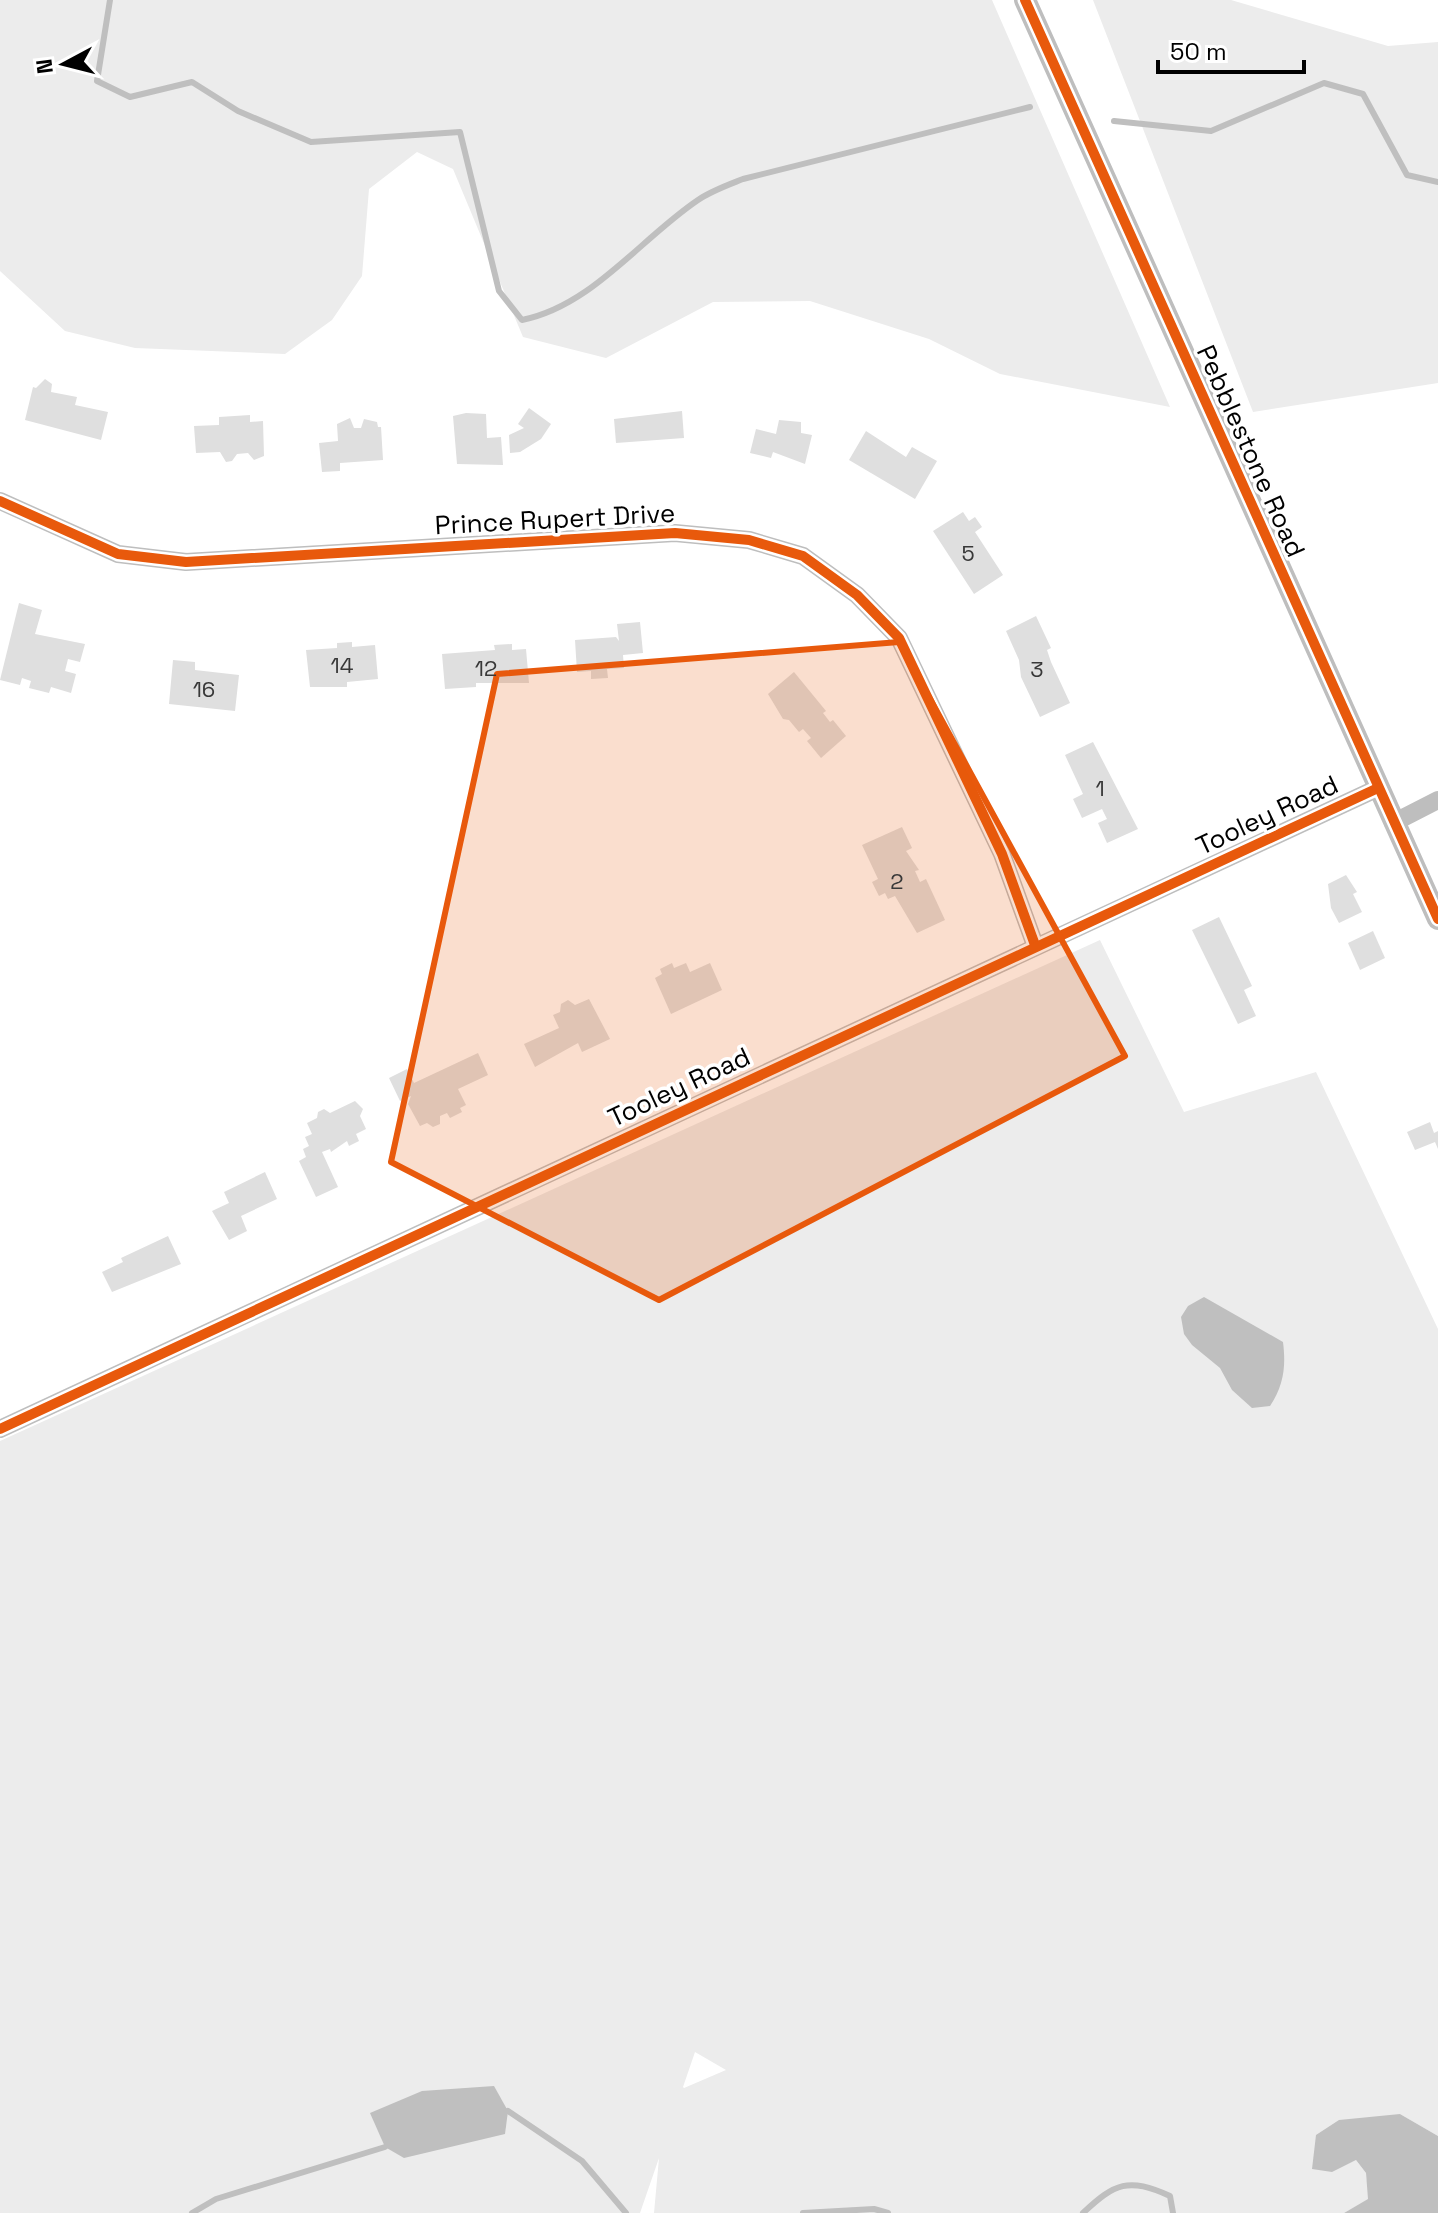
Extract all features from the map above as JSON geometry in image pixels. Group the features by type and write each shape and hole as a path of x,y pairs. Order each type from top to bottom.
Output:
{"street":[{"name":"Pebblestone Road","path":"1025,0 1438,919"},
{"name":"Prince Rupert Drive","path":"0,501 118,554 186,562 675,533 749,540 803,556 857,595 899,638 1002,854 1035,945"},
{"name":"Tooley Road","path":"0,1429 1378,788"},
{"path":"1393,823 1438,800"}],"highlighted area":[{"path":"899,642 1125,1056 659,1300 391,1162 497,674"}],"shaded area":[{"path":"0,0 992,0 1170,407 1000,374 929,339 810,301 713,302 606,358 523,337 453,169 417,152 369,189 362,276 332,320 285,354 135,348 65,331 0,271"},
{"path":"1093,0 1231,0 1388,46 1438,42 1438,383 1253,412"},
{"path":"1100,940 1184,1112 1316,1072 1438,1329 1438,2136 1400,2114 1332,2171 1356,2160 1366,2173 1369,2199 1344,2213 654,2213 659,2158 640,2213 0,2213 0,1441","holes":["695,2052 726,2070 684,2088 683,2087"]},
{"path":"1204,1297 1283,1342 1283,1375 1270,1406 1252,1408 1232,1390 1220,1368 1192,1345 1184,1334 1181,1317 1188,1306"},
{"path":"494,2086 508,2111 505,2134 404,2158 385,2147 370,2113 422,2091"},
{"path":"1400,2114 1438,2136 1438,2213 1344,2213 1368,2199 1366,2173 1356,2160 1332,2172 1312,2169 1316,2135 1339,2120"}],"building":[{"path":"45,379 52,384 51,392 77,397 75,405 108,412 101,440 25,420 33,387 36,388"},
{"path":"529,408 551,424 541,439 520,452 510,453 509,435 524,428 518,424"},
{"path":"682,411 684,438 616,443 614,419"},
{"path":"486,414 487,438 501,437 503,465 457,464 453,416"},
{"path":"250,415 250,422 263,421 264,456 254,460 248,453 237,454 232,461 226,462 220,452 196,453 194,426 219,425 219,417"},
{"path":"350,418 354,428 361,428 364,419 377,422 381,427 383,460 340,463 340,471 322,472 319,443 338,441 337,424"},
{"path":"779,420 801,422 801,433 812,435 805,464 773,452 771,458 750,453 756,429 776,434"},
{"path":"866,431 906,457 912,447 937,461 915,499 849,460"},
{"path":"963,512 969,521 975,517 982,527 975,532 1003,575 974,594 933,531"},
{"path":"19,603 42,610 35,634 85,644 80,662 68,659 65,671 76,674 71,693 51,687 49,693 29,688 31,681 22,678 20,685 0,680"},
{"path":"1036,616 1051,648 1047,650 1051,662 1070,703 1040,717 1021,677 1019,660 1006,631"},
{"path":"640,622 643,653 623,655 624,668 607,669 608,678 591,679 591,671 577,672 575,640 616,637 619,641 617,624"},
{"path":"352,642 352,647 375,645 378,679 347,682 347,687 310,687 306,650 337,648 337,643"},
{"path":"512,644 512,650 526,649 529,683 476,683 476,687 445,689 442,654 495,650 494,645"},
{"path":"173,660 195,662 195,670 239,675 235,711 169,704"},
{"path":"794,672 826,711 823,713 830,722 833,720 846,736 821,758 807,741 811,738 803,729 799,732 789,720 783,719 768,694"},
{"path":"1093,742 1138,829 1107,843 1098,823 1107,819 1102,809 1082,818 1073,799 1083,794 1065,755"},
{"path":"902,827 912,848 906,851 919,870 915,871 920,882 926,879 945,920 917,933 895,896 888,899 885,893 879,896 872,882 878,879 862,845"},
{"path":"1346,875 1357,892 1353,894 1362,912 1339,923 1331,908 1328,884"},
{"path":"1219,917 1252,986 1244,990 1256,1016 1238,1024 1192,930"},
{"path":"1373,931 1385,958 1360,970 1348,943"},
{"path":"672,963 674,968 686,963 690,972 710,963 722,990 671,1014 655,978 662,974 660,969"},
{"path":"589,999 610,1039 582,1052 578,1043 535,1067 524,1044 559,1028 553,1015 560,1012 561,1004 568,1000 575,1005"},
{"path":"478,1053 488,1075 458,1089 466,1105 460,1108 462,1112 450,1118 447,1113 440,1116 440,1124 433,1127 427,1123 420,1126 408,1104 411,1096 400,1101 389,1078 407,1069 414,1083"},
{"path":"355,1101 363,1109 360,1116 366,1129 356,1134 359,1141 349,1146 347,1141 331,1152 330,1149 322,1152 338,1187 316,1197 299,1161 306,1157 303,1149 309,1146 305,1137 312,1134 307,1123 317,1118 318,1112 324,1109 330,1113"},
{"path":"1430,1122 1434,1133 1438,1131 1438,1149 1435,1142 1415,1150 1407,1132"},
{"path":"265,1172 277,1199 241,1216 247,1231 229,1240 212,1211 229,1203 224,1192"},
{"path":"168,1236 181,1264 112,1292 102,1272 123,1262 121,1258"}],"waterway":[{"path":"110,0 97,81 130,97 192,82 238,111 311,142 460,132 499,291 522,320 571,301 677,216 703,197 726,186 743,179 1030,107"},
{"path":"1114,121 1211,131 1324,83 1363,94 1407,175 1438,182"},
{"path":"508,2111 582,2161 626,2213"},
{"path":"192,2213 216,2199 385,2147"},
{"path":"1083,2213 1114,2189 1132,2185 1170,2196 1173,2213"},
{"path":"803,2213 874,2209 888,2213"}],"cycle path":[{"path":"1025,0 1438,919"},
{"path":"0,501 118,554 186,562 675,533 749,540 803,556 857,595 899,638 1002,854 1035,945"},
{"path":"0,1429 1378,788"}]}
